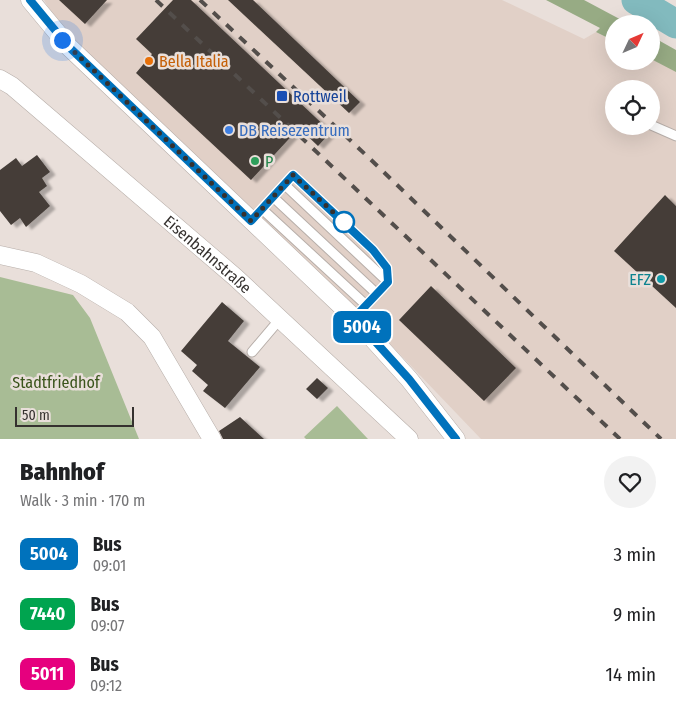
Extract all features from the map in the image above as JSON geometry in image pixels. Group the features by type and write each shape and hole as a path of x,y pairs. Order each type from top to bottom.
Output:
{"street":[{"path":"30,0 69,47 256,215 409,379 456,439"},
{"name":"Eisenbahnstraße","path":"0,79 12,86 190,239 280,319 409,439"},
{"path":"0,255 36,263 82,284 127,312 152,337 212,439"}],"lane":[{"path":"660,129 676,136"},
{"path":"354,318 388,282 387,268 373,250 293,175 256,215 366,305"},
{"path":"285,184 388,282"},
{"path":"273,197 377,294"},
{"path":"252,352 280,319"}],"shaded area":[{"path":"44,0 502,0 584,39 596,32 605,36 605,70 660,70 660,63 676,71 676,439 481,439 368,321 242,204 92,59 58,23"}],"green space":[{"path":"546,0 584,0 612,15 605,15 605,36 596,32 600,28"},
{"path":"660,41 676,50 676,72 660,64"},
{"name":"Stadtfriedhof","path":"0,277 73,295 90,318 139,439 0,439"},
{"path":"337,406 368,439 306,439 304,437"}],"building":[{"path":"59,0 107,0 85,24"},
{"path":"173,0 191,0 331,132 318,146 299,128 251,180 136,73 152,54 136,39"},
{"path":"228,0 253,0 360,102 349,113"},
{"path":"37,155 50,172 42,178 47,186 39,192 50,206 26,227 20,218 11,225 0,211 0,170 16,158 22,166"},
{"name":"EFZ","path":"665,195 676,206 676,308 614,251"},
{"path":"431,286 516,368 484,401 399,320"},
{"path":"222,302 244,321 228,341 260,367 225,408 203,391 208,385 192,371 197,365 181,351"},
{"path":"317,378 328,388 317,399 306,389"},
{"path":"240,417 264,439 223,439 219,431"}],"waterway":[{"path":"636,0 676,24"}],"railway":[{"path":"156,0 620,439"},
{"path":"200,0 367,156 661,439"}],"bus line":[{"name":"5004","path":"30,0 32,5 69,47 251,221 293,175 373,250 387,268 388,282 354,318 409,379 456,439"}],"place":[{"name":"Bella Italia","path":"149,61"},
{"name":"Rottweil","path":"282,96"},
{"name":"DB Reisezentrum","path":"229,130"},
{"name":"P","path":"255,161"},
{"name":"EFZ","path":"661,279"}],"route":[{"path":"62,40 251,221 293,175 347,225 344,222"}]}
